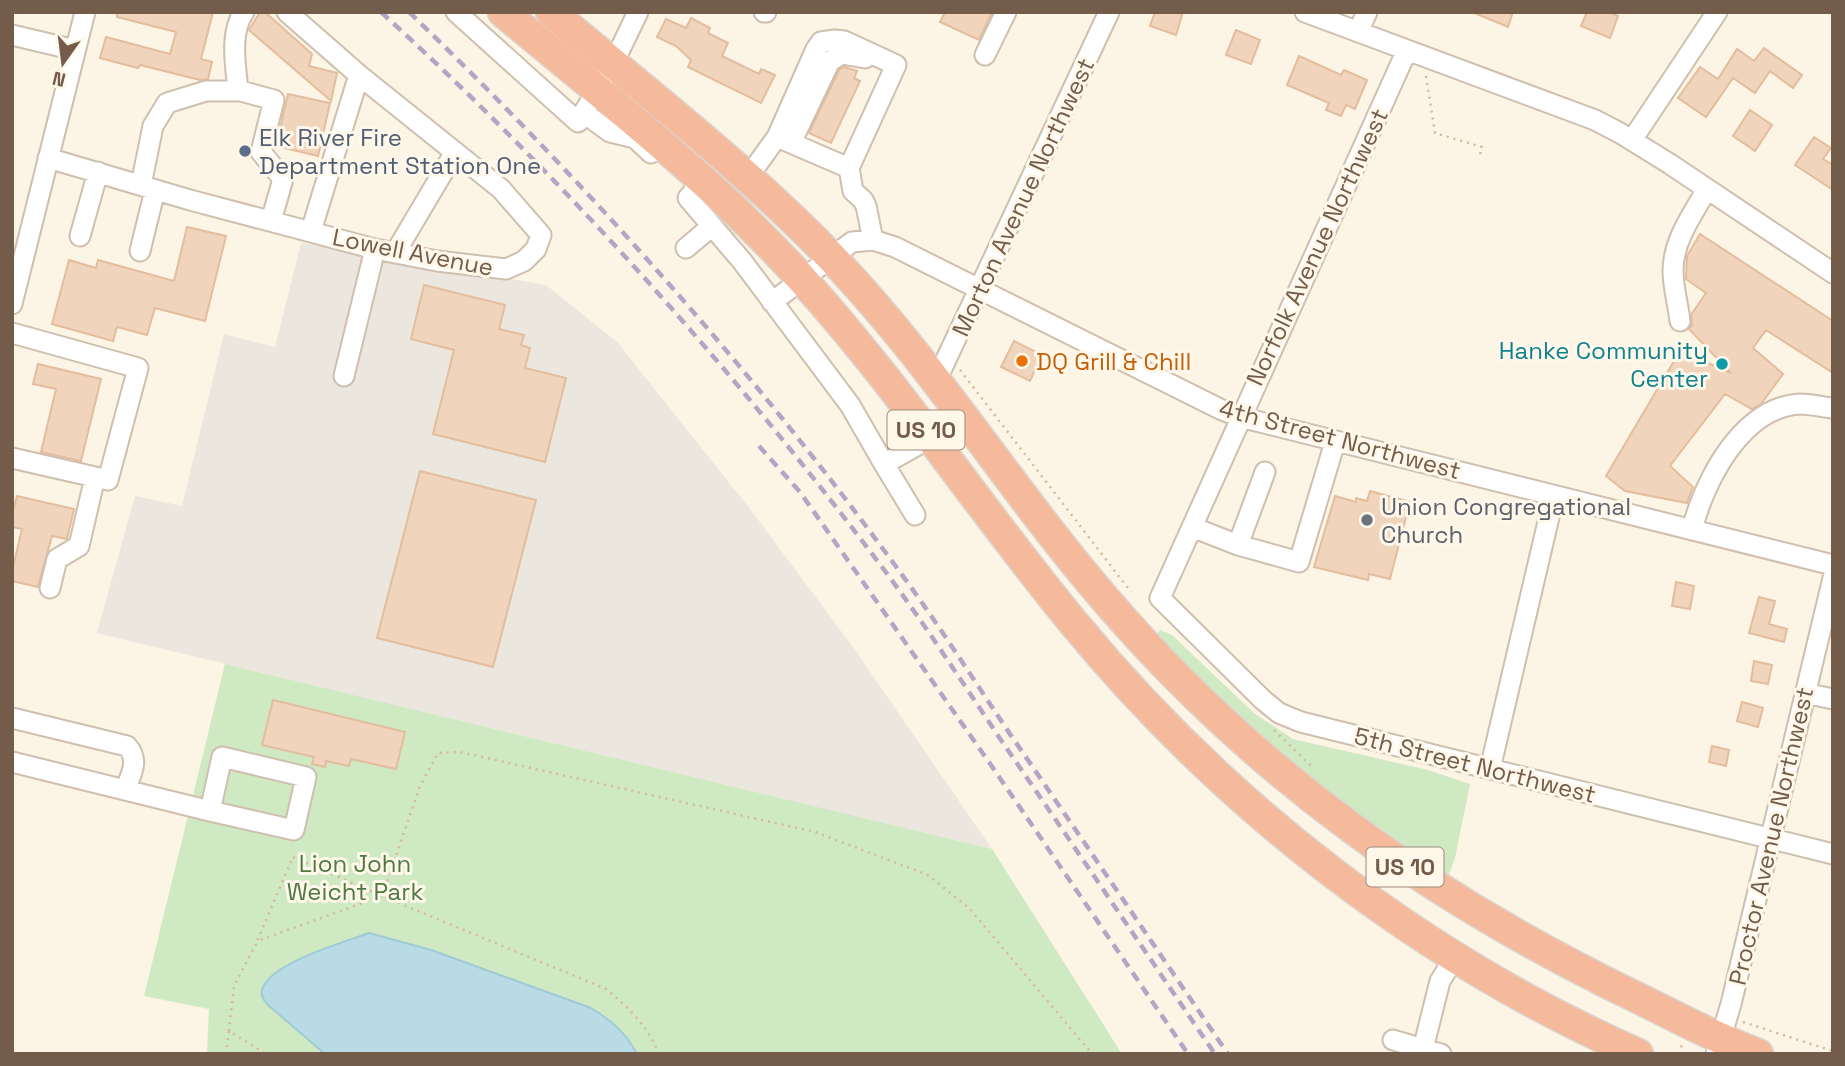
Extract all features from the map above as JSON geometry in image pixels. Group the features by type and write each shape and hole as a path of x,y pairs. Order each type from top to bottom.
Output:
{"highway":[{"name":"US 10","path":"503,12 590,101 752,228 802,279 932,438 1074,623 1136,694 1226,785 1299,847 1376,904 1455,957 1550,1011 1638,1054"},
{"name":"US 10","path":"551,12 748,177 832,258 888,320 1105,599 1165,666 1271,765 1381,850 1487,919 1718,1046 1759,1040"}],"street":[{"path":"12,304 85,12"},
{"path":"238,91 234,54 238,20 244,12"},
{"path":"287,12 359,75 455,152 395,253"},
{"path":"456,12 578,122 613,64 638,12"},
{"path":"985,55 1006,12"},
{"name":"Morton Avenue Northwest","path":"936,381 1109,12"},
{"path":"1305,12 1595,120 1632,140 1707,188 1833,273"},
{"path":"1358,32 1367,12"},
{"path":"1632,140 1717,12"},
{"path":"12,35 75,50"},
{"name":"Norfolk Avenue Northwest","path":"1160,598 1240,416 1415,53"},
{"path":"748,177 784,140 830,61 846,54 858,58 880,58 896,65 849,168 853,191 866,206 873,240 852,243 772,302"},
{"path":"48,158 148,188 311,231 359,75"},
{"path":"140,251 153,126 167,103 206,91 238,91 274,100 261,152 283,179 271,221"},
{"path":"784,140 849,168"},
{"name":"Lowell Avenue","path":"311,231 395,253 506,269 524,261 536,249 541,235 501,188 455,152"},
{"path":"80,236 99,172"},
{"path":"697,186 688,198 731,248 850,405 915,515"},
{"path":"1680,321 1674,278 1675,253 1685,226 1707,188"},
{"path":"685,248 712,226"},
{"path":"731,248 752,228"},
{"name":"4th Street Northwest","path":"873,240 895,247 1220,409 1240,416 1833,565"},
{"path":"344,376 375,249"},
{"path":"12,333 138,368 108,480 12,458"},
{"path":"1692,530 1699,502 1729,447 1759,418 1800,404 1833,408"},
{"path":"884,464 932,438"},
{"path":"1192,527 1238,545 1299,562 1335,442"},
{"path":"1238,545 1265,471"},
{"path":"50,588 57,559 79,546 95,477"},
{"path":"1490,769 1554,496"},
{"name":"Proctor Avenue Northwest","path":"1718,1046 1731,1004 1833,578"},
{"name":"5th Street Northwest","path":"1160,598 1279,713 1301,722 1833,854"},
{"path":"1804,693 1833,699"},
{"path":"12,718 127,746 133,752 135,765 125,790"},
{"path":"12,762 203,810 294,830 306,777 222,757 203,810"},
{"path":"1393,1040 1432,1051 1440,981 1455,957"}],"path":[{"path":"1415,53 1434,133 1482,147 1479,158"},
{"path":"382,896 426,775 438,753 460,752 816,832 928,875 970,909 1092,1054"},
{"path":"226,1054 234,986 293,858 606,989 628,1007 655,1041 659,1054"},
{"path":"257,941 382,896"},
{"path":"229,1031 266,1054"},
{"path":"1759,1040 1833,1051"}],"shaded area":[{"path":"301,243 546,285 617,342 750,509 855,650 992,849 97,633 135,496 182,506 224,334 275,347"}],"green space":[{"path":"1160,630 1172,635 1255,714 1293,739 1428,770 1470,784 1455,858 1449,874 1435,875 1280,761 1154,639"},
{"name":"Lion John Weicht Park","path":"225,664 992,849 1122,1054 207,1054 209,1009 144,996"}],"water":[{"path":"369,933 431,950 591,1008 617,1028 637,1054 325,1054 268,1005 262,997 262,991 267,981 291,963"}],"building":[{"path":"117,12 213,12 201,59 212,62 208,79 200,80 140,65 138,68 100,58 106,37 170,54 176,32 117,17"},
{"path":"260,12 265,12 312,54 309,66 337,73 331,101 249,30"},
{"path":"945,12 992,12 979,40 940,22"},
{"path":"1155,12 1183,12 1176,35 1150,26"},
{"path":"1472,12 1513,12 1508,27"},
{"path":"1587,12 1609,12 1618,16 1610,38 1581,26"},
{"path":"691,18 710,28 708,33 728,43 722,56 759,74 761,69 775,75 761,103 688,67 691,60 676,46 657,37 666,19 686,28"},
{"path":"1236,30 1260,40 1251,64 1226,55"},
{"path":"1764,48 1802,75 1793,88 1770,71 1755,93 1733,78 1706,117 1678,98 1700,67 1718,79 1737,49 1754,61"},
{"path":"1299,56 1341,75 1344,70 1367,80 1355,109 1346,105 1341,116 1326,110 1329,103 1287,85"},
{"path":"844,67 857,71 854,78 860,81 831,143 809,133 839,70"},
{"path":"288,94 330,103 318,156 276,146"},
{"path":"1750,110 1772,125 1755,151 1733,136"},
{"path":"1814,137 1831,148 1823,159 1833,165 1833,190 1795,165"},
{"path":"187,227 226,236 205,321 155,308 147,335 117,327 113,341 52,324 69,260 96,268 98,260 174,281"},
{"name":"Hanke Community Center","path":"1700,234 1833,321 1833,373 1766,330 1753,348 1783,374 1761,404 1752,409 1725,394 1670,466 1693,487 1687,503 1625,491 1606,476 1680,351 1731,373 1689,329 1692,325 1691,315 1706,293 1686,279 1687,256"},
{"path":"424,285 505,305 499,329 524,335 521,345 530,348 525,368 566,378 545,462 433,434 454,350 411,339"},
{"name":"DQ Grill & Chill","path":"1014,341 1042,355 1030,381 1001,367"},
{"path":"38,364 101,379 81,461 41,452 56,389 33,384"},
{"path":"420,471 536,500 493,667 377,638"},
{"name":"Union Congregational Church","path":"1370,491 1410,502 1390,579 1369,574 1368,580 1314,567 1335,496 1356,502 1356,498 1367,501"},
{"path":"17,496 74,509 67,539 52,536 38,587 12,581 22,529 12,527"},
{"path":"1676,582 1694,586 1690,609 1672,606"},
{"path":"1759,597 1775,601 1769,624 1787,629 1784,642 1749,633"},
{"path":"1754,661 1772,665 1768,684 1751,681"},
{"path":"273,700 405,732 396,769 351,759 349,766 326,761 325,767 312,764 314,757 262,745"},
{"path":"1742,702 1763,708 1758,727 1737,721"},
{"path":"1712,746 1729,750 1726,766 1709,762"}],"railway":[{"path":"381,12 517,143 646,280 828,496 915,613 1215,1054"},
{"path":"409,12 540,143 603,211 784,421 926,609 1228,1054"},
{"path":"759,446 800,492 1188,1054"}],"place":[{"name":"Elk River Fire Department Station One","path":"245,151"},
{"name":"DQ Grill & Chill","path":"1022,361"},
{"name":"Hanke Community Center","path":"1722,364"},
{"name":"Union Congregational Church","path":"1367,520"}]}
